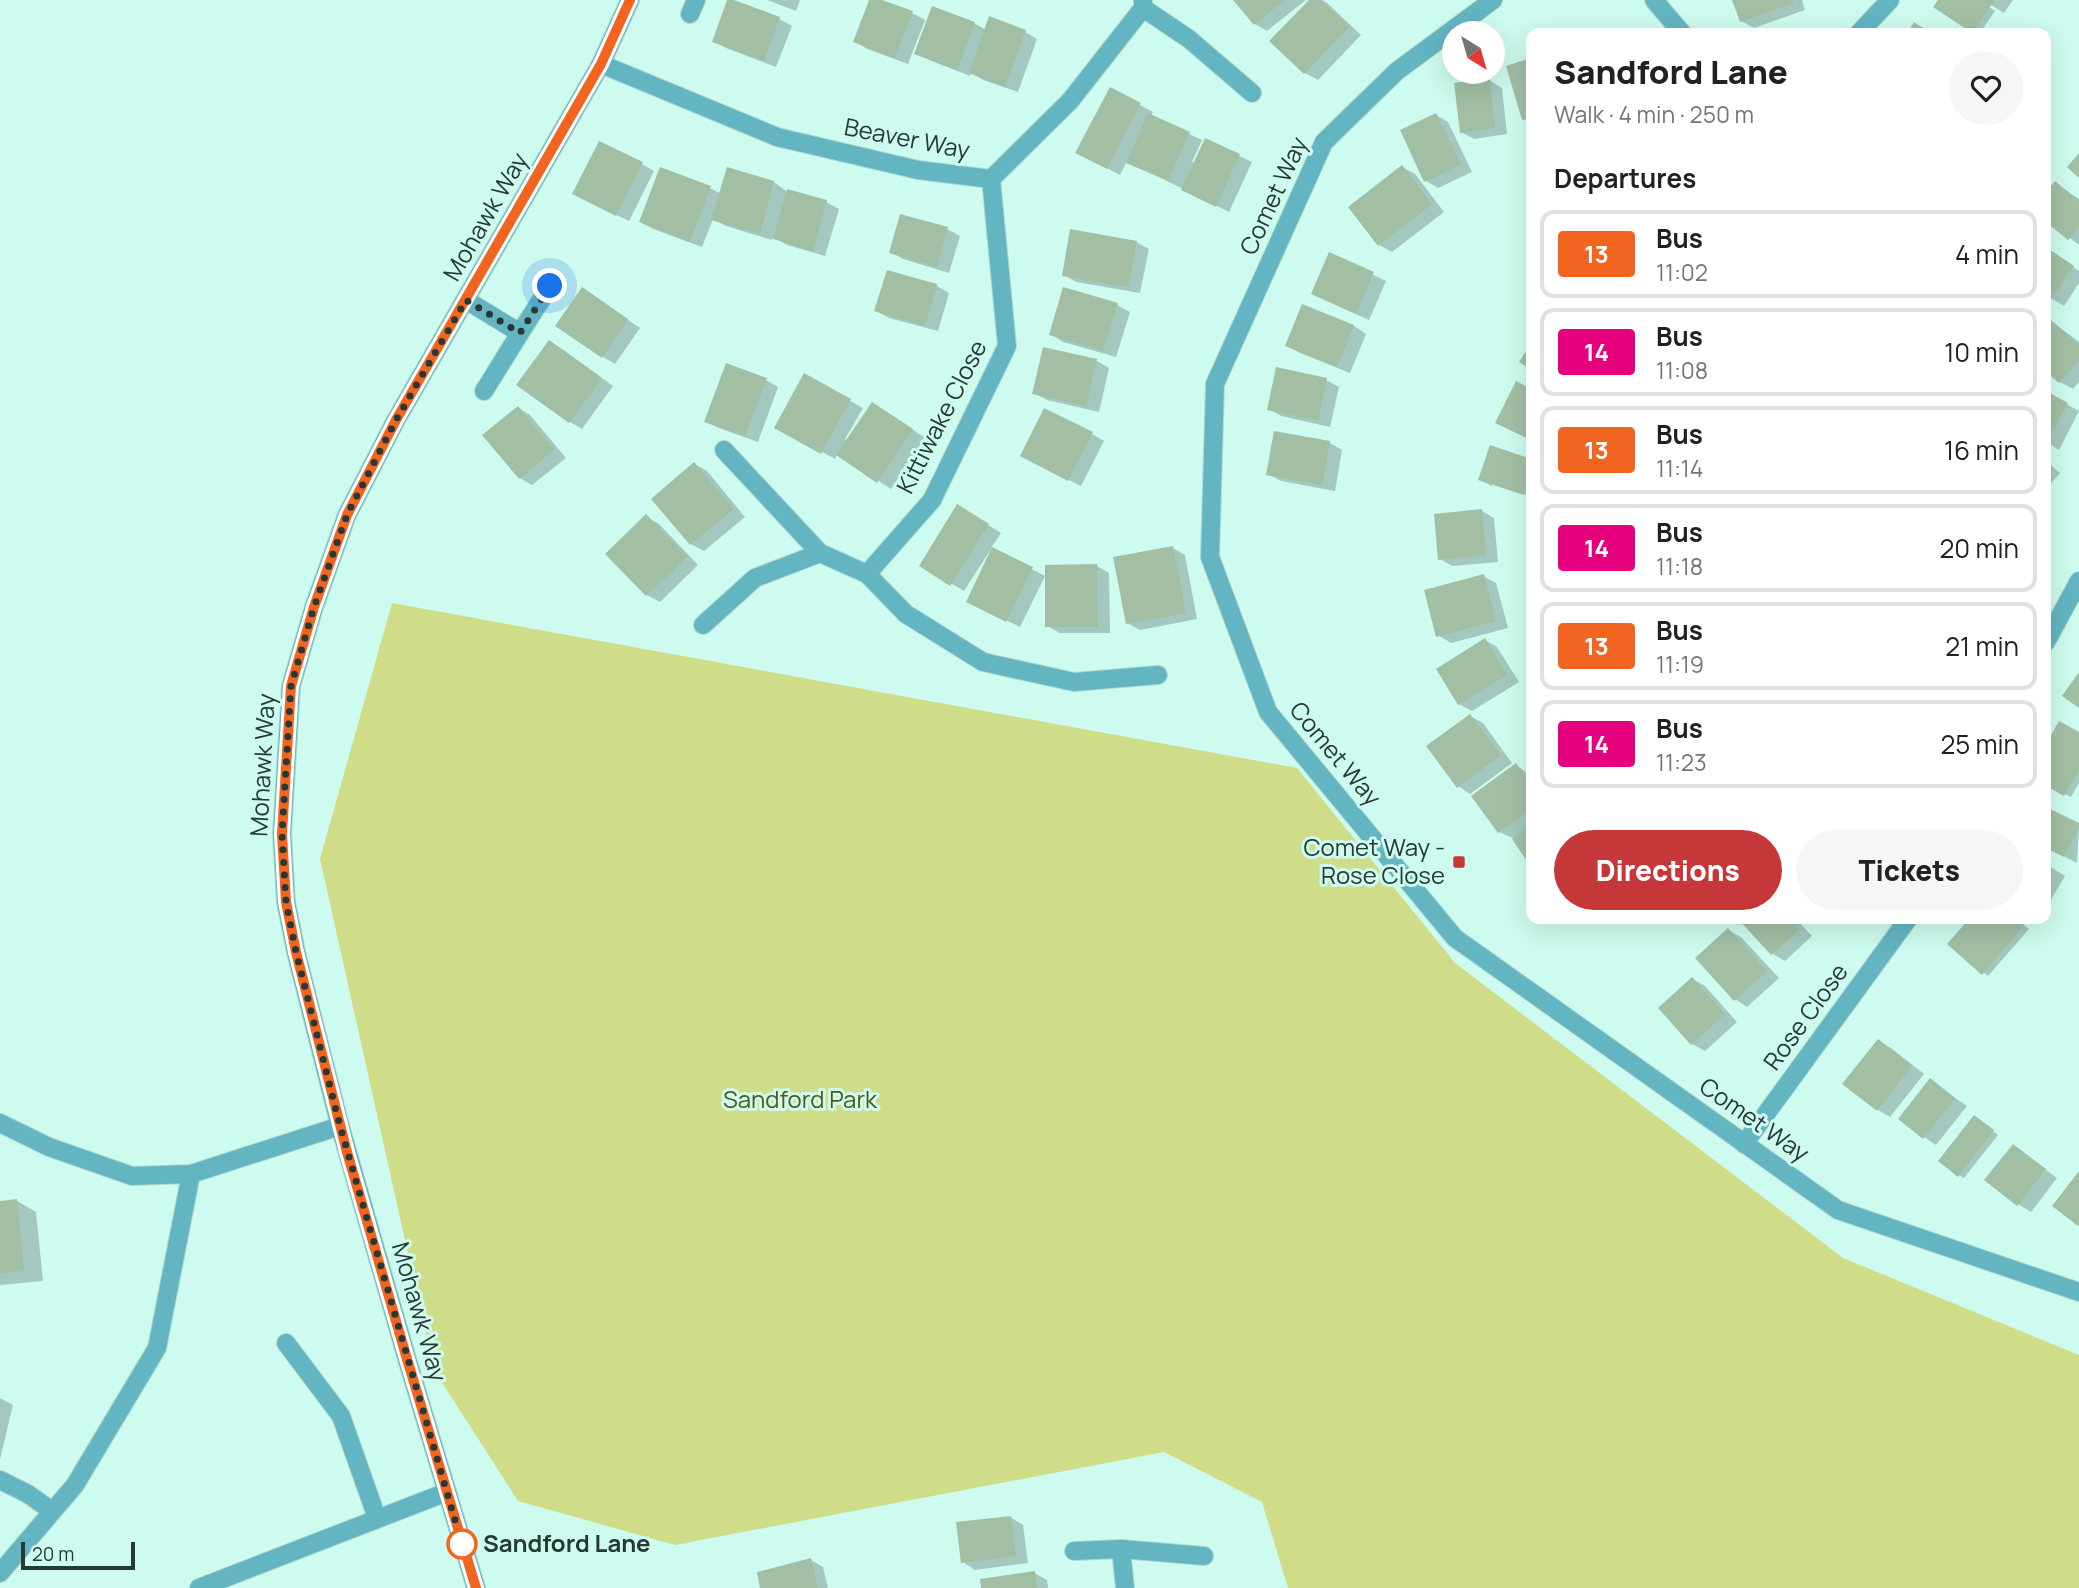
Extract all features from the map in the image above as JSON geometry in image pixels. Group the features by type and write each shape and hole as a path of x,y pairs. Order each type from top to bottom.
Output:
{"street":[{"name":"Mohawk Way","path":"476,1588 340,1126 296,952 286,902 282,834 291,686 314,607 347,515 396,420 601,64 629,0"},
{"name":"Comet Way","path":"1493,0 1397,71 1324,142 1216,384 1210,557 1268,712 1455,938 1838,1210 2079,1293"},
{"path":"1654,0 1678,28"},
{"path":"1864,28 1891,0"},
{"name":"Beaver Way","path":"601,64 776,137 918,170 991,179 1070,101 1143,4 1252,93"},
{"name":"Kittiwake Close","path":"867,573 932,500 1007,346 991,179"},
{"path":"484,391 550,286"},
{"path":"466,300 520,333"},
{"path":"724,450 820,553 867,573 906,614 983,662 1074,682 1158,676"},
{"path":"703,625 755,578 820,553"},
{"path":"2051,633 2079,581"},
{"name":"Rose Close","path":"1744,1144 1904,924"},
{"path":"0,1123 50,1147 132,1176 191,1174 340,1126"},
{"path":"0,1573 75,1485 157,1348 191,1174"},
{"path":"286,1343 341,1416 377,1518"},
{"path":"0,1480 28,1494 52,1511"},
{"path":"199,1588 447,1492"},
{"path":"1121,1549 1125,1588"},
{"path":"1074,1551 1121,1549 1203,1556"}],"green space":[{"name":"Sandford Park","path":"392,603 1297,768 1455,963 1843,1258 2079,1355 2079,1588 1288,1588 1262,1502 1164,1452 675,1545 518,1501 434,1370 320,859"}],"building":[{"path":"727,0 734,0 780,17 764,61 712,42"},
{"path":"869,0 882,0 913,11 895,58 853,42"},
{"path":"1233,0 1285,0 1254,25"},
{"path":"1309,0 1321,0 1349,27 1304,74 1269,41"},
{"path":"1732,0 1792,0 1794,3 1740,22"},
{"path":"1938,0 1995,0 1975,28 1964,28 1933,7"},
{"path":"932,6 975,22 957,70 914,54"},
{"path":"989,16 1026,30 1005,87 969,73"},
{"path":"1914,22 1923,28 1910,28"},
{"path":"1526,60 1526,119 1522,120 1506,66"},
{"path":"1454,84 1491,84 1495,128 1460,133"},
{"path":"1110,87 1141,103 1107,169 1075,153"},
{"path":"1148,113 1190,132 1168,181 1126,163"},
{"path":"1436,113 1461,165 1424,182 1400,130"},
{"path":"1205,138 1240,154 1216,207 1181,190"},
{"path":"599,141 643,162 616,216 572,194"},
{"path":"2079,153 2079,178 2067,167"},
{"path":"1402,165 1432,204 1378,246 1348,207"},
{"path":"660,167 711,186 690,242 639,222"},
{"path":"727,167 774,181 760,234 711,220"},
{"path":"2055,181 2079,201 2079,227 2068,240 2051,226 2051,186"},
{"path":"787,189 827,200 813,251 773,239"},
{"path":"900,214 948,227 937,267 889,253"},
{"path":"1070,229 1137,241 1128,287 1062,276"},
{"path":"2051,250 2074,266 2051,299"},
{"path":"1329,252 1374,272 1356,314 1311,294"},
{"path":"887,270 937,284 925,326 874,311"},
{"path":"582,287 628,319 602,358 555,326"},
{"path":"1063,287 1118,303 1103,351 1049,335"},
{"path":"1302,304 1354,325 1337,367 1285,346"},
{"path":"2051,320 2079,344 2079,361 2059,383 2051,376"},
{"path":"549,340 602,378 569,423 516,385"},
{"path":"1043,347 1097,359 1086,406 1032,394"},
{"path":"1526,351 1526,367 1519,362"},
{"path":"726,363 767,378 745,436 704,422"},
{"path":"1276,367 1327,378 1318,421 1267,410"},
{"path":"804,373 851,399 821,454 774,428"},
{"path":"1516,381 1526,386 1526,438 1495,423"},
{"path":"2051,394 2068,403 2051,435"},
{"path":"872,402 913,429 877,483 836,455"},
{"path":"518,406 554,450 519,479 482,435"},
{"path":"1044,408 1093,432 1068,481 1020,456"},
{"path":"1274,431 1330,441 1322,485 1266,475"},
{"path":"1490,445 1526,457 1524,495 1478,480"},
{"path":"694,462 734,509 690,545 651,499"},
{"path":"957,504 989,524 950,586 919,566"},
{"path":"1482,509 1486,555 1438,560 1434,514"},
{"path":"646,514 687,557 646,596 605,554"},
{"path":"1173,546 1186,613 1126,624 1113,557"},
{"path":"992,547 1033,567 1006,622 966,602"},
{"path":"1097,564 1098,627 1045,627 1045,565"},
{"path":"1484,574 1496,621 1436,637 1424,590"},
{"path":"1485,638 1507,675 1458,705 1436,669"},
{"path":"2079,672 2079,708 2062,696"},
{"path":"1470,714 1501,755 1457,788 1426,746"},
{"path":"2059,721 2079,732 2079,770 2064,796 2051,789 2051,735"},
{"path":"1516,763 1526,777 1526,813 1498,833 1471,796"},
{"path":"2051,809 2079,823 2064,857 2051,850"},
{"path":"1526,829 1526,860 1512,839"},
{"path":"1743,924 1796,924 1800,929 1771,955"},
{"path":"1965,924 2024,925 1982,975 1947,944"},
{"path":"1728,928 1767,971 1734,1001 1695,958"},
{"path":"1692,977 1725,1014 1691,1045 1658,1008"},
{"path":"1878,1039 1912,1066 1877,1111 1842,1084"},
{"path":"1930,1078 1955,1098 1923,1139 1898,1119"},
{"path":"1974,1115 1994,1130 1958,1177 1938,1161"},
{"path":"2013,1144 2046,1169 2017,1206 1984,1180"},
{"path":"2079,1171 2079,1225 2078,1226 2052,1206"},
{"path":"17,1199 24,1271 0,1273 0,1201"},
{"path":"1011,1516 1016,1556 961,1563 956,1522"},
{"path":"811,1558 818,1588 760,1588 757,1572"},
{"path":"1035,1571 1037,1588 981,1588 980,1579"}],"bus line":[{"name":"13","path":"476,1588 347,1152 296,952 286,902 282,834 291,686 314,607 347,515 396,420 601,64 630,0"}],"place":[{"name":"Comet Way - Rose Close","path":"1459,862"},
{"name":"Sandford Lane","path":"462,1544"}],"route":[{"path":"462,1544 340,1126 286,902 282,834 291,686 314,607 347,515 396,420 466,300 520,333 550,286"}]}
